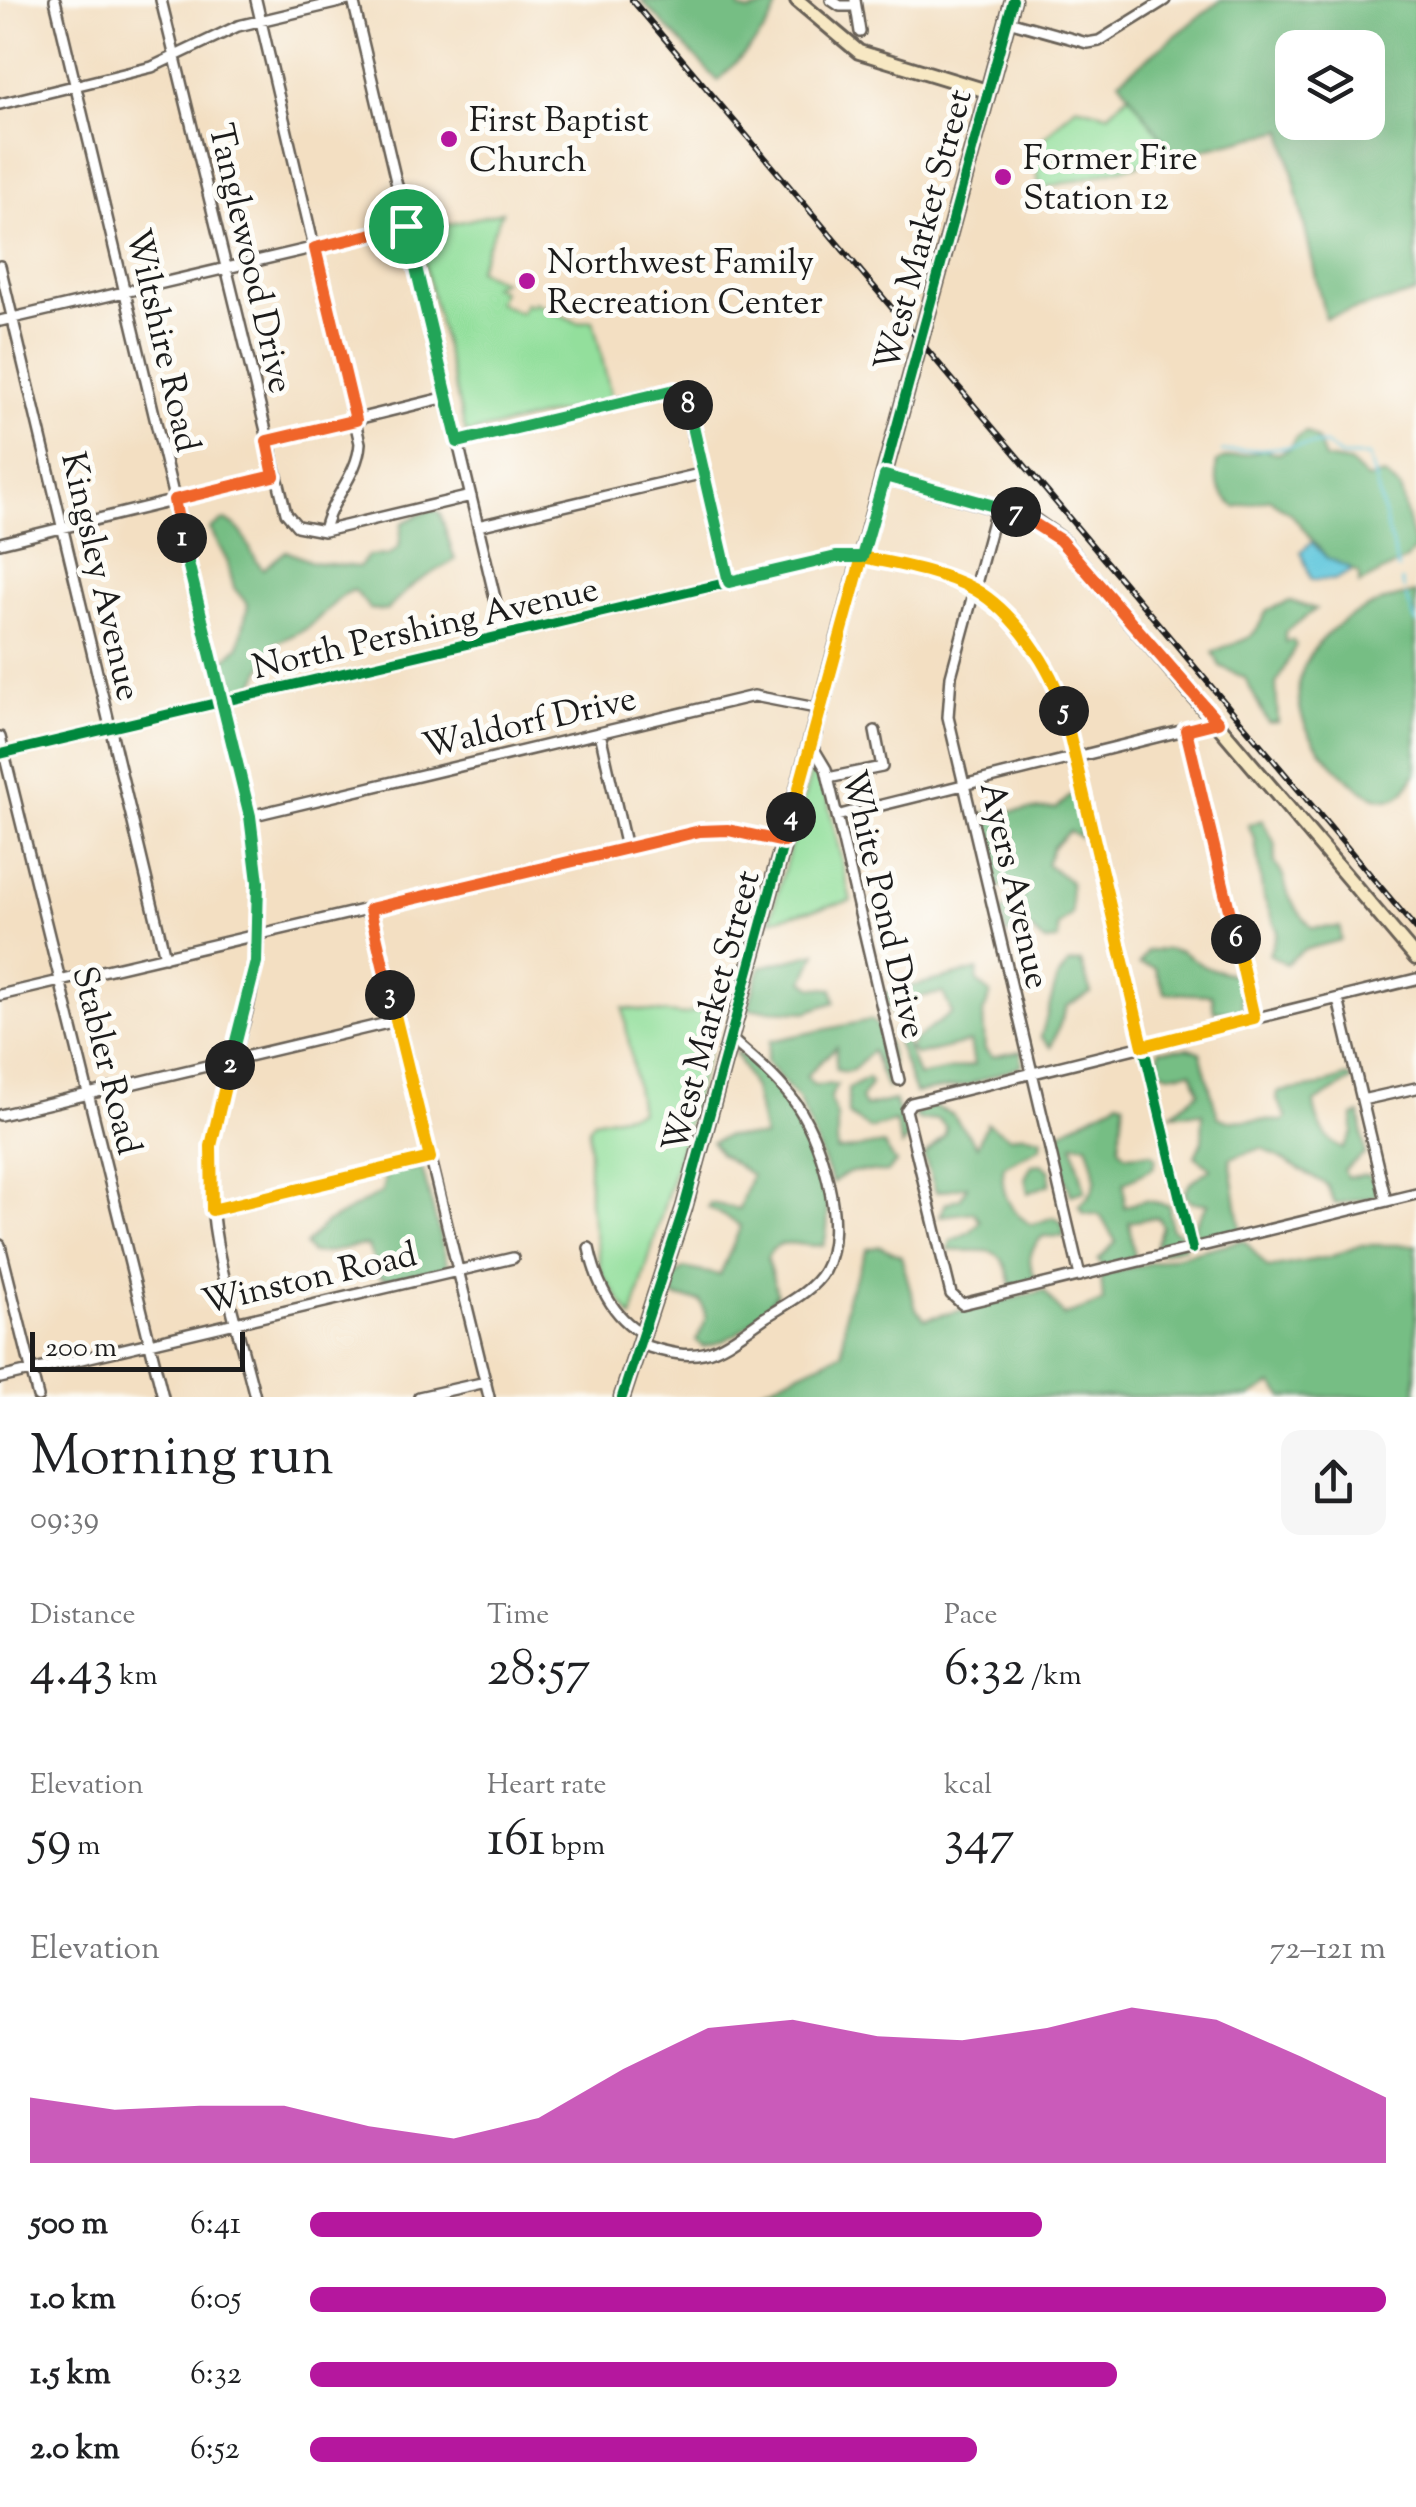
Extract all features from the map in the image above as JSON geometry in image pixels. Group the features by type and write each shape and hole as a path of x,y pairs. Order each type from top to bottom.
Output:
{"main road":[{"name":"West Market Street","path":"622,1397 731,1039 1013,0"}],"street":[{"name":"Wiltshire Road","path":"55,0 250,816 258,882 259,936 252,986 213,1134 212,1210 255,1397"},
{"name":"Tanglewood Drive","path":"161,0 274,476 291,521 309,531 324,531"},
{"path":"256,0 356,420 359,455 330,510 324,531 471,496"},
{"path":"0,104 175,58 224,32 350,0 504,636"},
{"path":"797,0 859,52 986,91"},
{"path":"831,0 840,6 855,3 860,32"},
{"path":"1008,21 1087,43 1099,41 1165,0"},
{"path":"0,322 406,226"},
{"name":"Kingsley Avenue","path":"0,266 165,957"},
{"path":"458,442 675,390 686,400 729,582"},
{"path":"267,441 448,397"},
{"path":"478,526 704,472"},
{"path":"0,543 274,476"},
{"path":"885,476 1027,516 1060,540 1416,958"},
{"name":"Ayers Avenue","path":"997,506 948,696 950,728 1080,1276"},
{"name":"North Pershing Avenue","path":"2,754 836,557 862,557"},
{"path":"862,557 950,579 976,590 1006,618 1048,671 1060,696 1192,1249"},
{"name":"Waldorf Drive","path":"250,816 754,696 820,709"},
{"path":"837,816 1218,722"},
{"path":"828,778 882,767 875,730"},
{"path":"1186,730 1254,1018"},
{"path":"600,733 626,848"},
{"name":"Stabler Road","path":"0,736 163,1397"},
{"name":"White Pond Drive","path":"811,744 828,778 899,1080"},
{"path":"0,995 716,829 784,842"},
{"path":"370,909 490,1397"},
{"path":"1416,979 911,1103 906,1108 954,1300 968,1304 1416,1194"},
{"path":"1338,999 1386,1201"},
{"path":"0,1114 396,1021"},
{"path":"589,1248 613,1306 628,1325 642,1339 687,1358 720,1349 810,1287 823,1273 830,1255 831,1202 812,1132 792,1098 731,1039"},
{"path":"1362,1100 1416,1088"},
{"path":"212,1210 430,1158"},
{"path":"0,1244 38,1397"},
{"name":"Winston Road","path":"0,1378 513,1258"},
{"path":"420,1397 486,1382"}],"green space":[{"path":"641,0 740,0 740,9 748,12 778,3 761,35 718,81"},
{"path":"1221,0 1416,0 1416,293 1325,318 1285,140 1385,140 1385,30 1275,30 1275,132 1175,156 1119,80"},
{"path":"1129,94 1175,156 1040,189 1036,164 1025,156 1076,106 1108,114"},
{"path":"502,212 477,270 503,281 492,286 502,291 497,302 520,313 526,303 532,306 534,302 578,323 593,320 612,400 466,434 417,232"},
{"path":"1306,432 1318,440 1325,459 1350,463 1367,479 1384,475 1400,488 1415,549 1407,559 1359,584 1359,573 1327,558 1292,515 1270,499 1236,507 1222,493 1216,476 1217,462 1263,449 1278,454"},
{"path":"432,509 440,513 455,560 414,584 386,611 370,609 354,590 344,594 308,628 274,644 252,689 229,698 217,667 239,646 248,605 234,588 227,561 210,529 225,520 233,525 263,569 286,551 312,562 359,567 368,556 389,555 399,547 402,523"},
{"path":"1416,593 1416,773 1399,796 1382,798 1354,784 1312,738 1300,709 1300,682 1309,656 1327,634 1382,602"},
{"path":"1290,601 1316,609 1285,632 1285,642 1292,640 1296,645 1276,684 1278,722 1268,723 1245,678 1220,666 1213,652 1251,636 1267,610"},
{"path":"812,768 821,771 851,901 770,920"},
{"path":"1076,791 1082,807 1080,837 1069,831 1053,847 1046,864 1070,881 1072,914 1058,926 1058,940 1046,942 1028,928 1006,935 1001,911 1024,898 1020,886 997,887 992,843 983,813 1057,808"},
{"path":"1262,820 1276,845 1274,863 1298,912 1312,928 1340,927 1341,940 1303,950 1286,964 1269,954 1278,932 1263,896 1255,840 1248,825"},
{"path":"1147,951 1181,951 1205,967 1238,976 1243,1011 1214,1011 1212,995 1165,993 1155,968 1139,964"},
{"path":"816,953 804,981 812,987 833,989 835,1002 806,1012 748,1009 760,967"},
{"path":"1081,962 1091,993 1067,1006 1051,1047 1041,1037 1057,979 1068,964"},
{"path":"978,970 977,982 991,994 983,1013 985,1050 992,1057 1021,1051 1022,1065 968,1085 915,1093 893,1031 903,1035 918,1076 974,1065 970,1042 916,1055 910,1048 914,1040 952,1013 943,993 900,1000 894,1019 883,993"},
{"path":"722,1003 632,1318 602,1274 589,1202 589,1128 593,1121 640,1111 623,1008 684,1015"},
{"path":"870,1020 882,1032 890,1052 892,1072 887,1089 872,1051 854,1070 844,1071 836,1070 836,1047 806,1076 814,1085 837,1084 830,1099 837,1116 837,1151 883,1144 896,1163 887,1172 854,1172 832,1183 799,1100 766,1062 770,1041"},
{"path":"1189,1048 1200,1052 1218,1117 1226,1120 1283,1121 1287,1118 1277,1100 1278,1092 1319,1086 1347,1076 1353,1079 1314,1103 1315,1110 1326,1136 1343,1149 1353,1133 1353,1116 1360,1114 1365,1154 1344,1170 1347,1177 1368,1175 1376,1184 1376,1197 1335,1204 1327,1185 1262,1148 1230,1158 1241,1232 1196,1235 1194,1225 1208,1204 1192,1202 1184,1194 1190,1183 1211,1168 1195,1156 1202,1141 1203,1113 1171,1114 1199,1092 1192,1071 1168,1074 1158,1068 1159,1050"},
{"path":"735,1052 749,1060 775,1088 802,1128 822,1174 828,1222 824,1245 785,1243 772,1250 767,1258 777,1293 754,1320 735,1334 703,1347 696,1341 705,1321 703,1307 700,1301 674,1297 672,1279 684,1268 720,1275 741,1226 708,1207 710,1203 739,1209 751,1175 719,1153 712,1142 727,1136 764,1137 754,1089"},
{"path":"868,1078 871,1083 861,1099 865,1107 894,1100 908,1138 902,1146 895,1122 870,1129 848,1115 848,1089"},
{"path":"1118,1100 1124,1102 1119,1147 1125,1155 1152,1153 1156,1158 1153,1168 1124,1183 1124,1207 1145,1200 1169,1205 1171,1228 1182,1235 1185,1247 1160,1253 1155,1248 1162,1226 1158,1217 1129,1222 1134,1257 1104,1267 1098,1260 1116,1242 1100,1215 1083,1213 1079,1205 1095,1184 1087,1144 1073,1144 1085,1191 1071,1195 1052,1140"},
{"path":"932,1106 952,1114 977,1146 987,1123 1010,1137 1023,1134 1042,1138 1041,1147 1004,1166 1003,1175 1008,1200 1024,1220 1032,1225 1054,1217 1063,1224 1064,1237 1043,1236 1034,1247 1030,1262 1037,1280 1011,1286 1008,1271 998,1255 948,1250 951,1241 971,1231 980,1221 974,1212 940,1216 946,1203 961,1198 967,1186 936,1192 924,1156 945,1135 946,1127 938,1119 920,1121 914,1116"},
{"path":"1042,1164 1050,1171 1050,1184 1028,1193 1025,1178 1032,1165"},
{"path":"422,1168 448,1267 389,1280 380,1277 368,1246 311,1253 305,1245 325,1224 382,1192 386,1172"},
{"path":"1244,1240 1268,1268 1330,1257 1361,1245 1416,1245 1416,1397 1284,1397 1272,1384 1250,1397 745,1397 842,1353 847,1297 867,1249 880,1246 901,1256 916,1309 925,1319 1044,1291 1064,1316 1103,1302 1101,1275"}],"water":[{"path":"1312,542 1327,558 1351,568 1350,572 1334,580 1311,580 1301,551"}],"waterway":[{"path":"1222,452 1325,444 1341,456 1369,456 1398,569"},
{"path":"1402,581 1404,589"},
{"path":"1406,596 1416,623"}],"railway":[{"path":"632,0 1416,929"}],"cycle path":[{"path":"622,1397 684,1208 1013,0"},
{"path":"0,754 836,557 872,559 940,576 971,591 1023,635 1044,663 1060,697 1192,1249"}],"place":[{"name":"First Baptist Church","path":"449,139"},
{"name":"Former Fire Station 12","path":"1003,177"},
{"name":"Northwest Family Recreation Center","path":"527,281"}],"route":[{"path":"406,226 315,248 356,420 267,441 274,476 174,500 250,816 260,908 246,1017 214,1122 212,1210 430,1158 370,909 700,831 728,830 784,842 862,557 950,579 976,590 1006,618 1048,671 1060,696 1070,734 1143,1046 1254,1018 1186,730 1218,722 1060,540 1027,516 885,476 862,557 836,557 729,582 682,392 653,394 458,442 406,226"}]}
